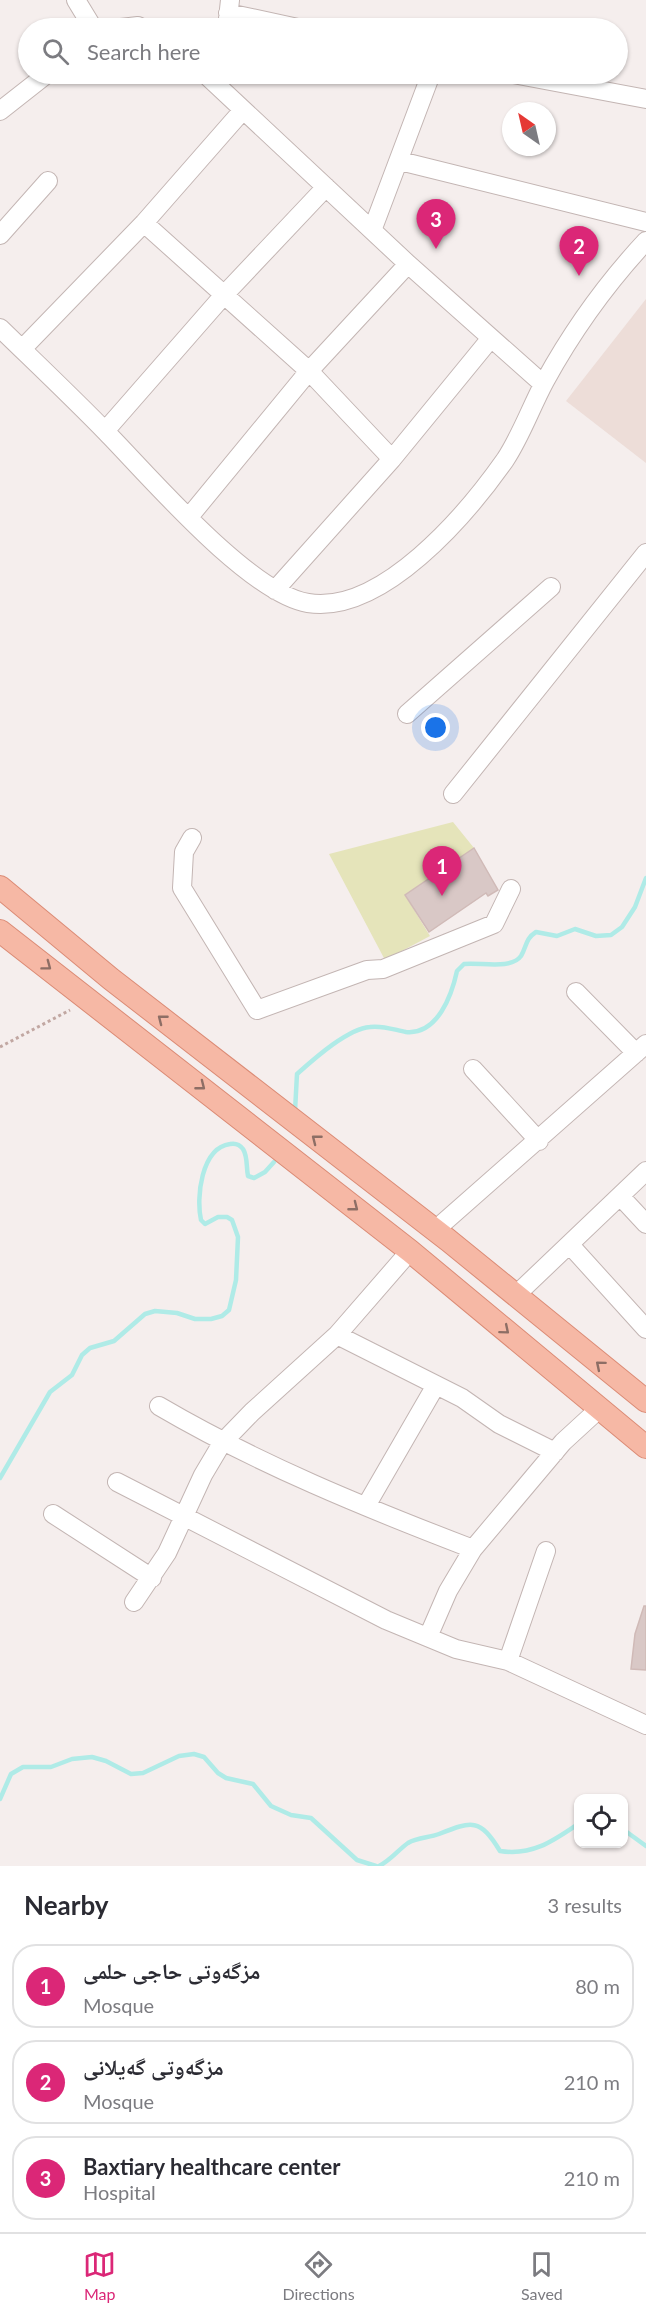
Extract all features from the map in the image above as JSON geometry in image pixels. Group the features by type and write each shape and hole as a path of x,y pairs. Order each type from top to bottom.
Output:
{"main road":[{"path":"0,887 111,979 516,1295 646,1401"},
{"path":"0,931 91,999 410,1251 646,1447"},
{"path":"91,999 111,979"}],"street":[{"path":"76,0 87,18"},
{"path":"228,14 248,18"},
{"path":"0,111 34,84"},
{"path":"219,84 243,110 373,228 408,264 543,384"},
{"path":"373,228 427,84"},
{"path":"566,84 646,99"},
{"path":"22,349 144,223 243,110"},
{"path":"400,161 646,222"},
{"path":"0,235 48,181"},
{"path":"105,430 223,296 326,187"},
{"path":"144,223 309,371 392,459"},
{"path":"0,328 105,430 189,517 254,577 283,596 309,604 334,603 366,593 410,565 444,535 476,500 506,458 543,384 589,310 615,274 646,241"},
{"path":"189,517 309,371 408,264"},
{"path":"275,590 392,459 491,338"},
{"path":"453,794 646,553"},
{"path":"407,714 551,587"},
{"path":"192,838 184,852 182,888 257,1010 367,970 383,969 494,924 511,889"},
{"path":"434,1231 641,1049 576,992"},
{"path":"473,1069 539,1141"},
{"path":"516,1295 646,1171"},
{"path":"620,1196 646,1224"},
{"path":"570,1245 646,1329"},
{"path":"134,1602 152,1578 185,1518 203,1475 222,1443 252,1412 337,1335 410,1251"},
{"path":"337,1335 462,1398 499,1424 555,1452"},
{"path":"366,1506 436,1385"},
{"path":"159,1406 222,1443 366,1506 473,1549"},
{"path":"428,1637 448,1592 473,1549 555,1452 598,1409"},
{"path":"117,1482 386,1620 456,1649 508,1661 646,1725"},
{"path":"53,1514 152,1578"},
{"path":"508,1661 546,1551"}],"path":[{"path":"0,1047 91,999"}],"shaded area":[{"path":"646,299 646,463 566,401"}],"green space":[{"path":"453,822 474,848 405,895 430,936 385,960 329,854"}],"building":[{"path":"474,848 498,890 488,896 486,893 429,932 405,895"},
{"path":"644,1606 646,1606 646,1670 631,1669 635,1634"}],"waterway":[{"path":"295,1111 297,1074 341,1039 370,1027 384,1027 406,1032 427,1027 442,1011 457,971 464,964 510,963 521,956 530,937 536,932 557,936 575,929 596,936 611,935 622,927 635,907 646,878"},
{"path":"0,1478 50,1392 72,1375 82,1355 90,1348 114,1341 145,1314 155,1311 177,1313 195,1319 211,1319 222,1316 229,1310 236,1280 238,1237 232,1220 227,1217 218,1217 205,1224 201,1220 199,1199 203,1175 213,1154 230,1144 240,1146 245,1152 248,1176 254,1178 265,1172 274,1162"},
{"path":"0,1799 11,1774 23,1767 51,1767 72,1759 92,1757 106,1761 131,1774 143,1773 179,1756 194,1754 204,1757 218,1773 226,1778 253,1784 271,1806 291,1815 311,1818 357,1860 376,1866"},
{"path":"379,1866 412,1841 468,1825 481,1828 500,1851 512,1852 542,1846 574,1827"},
{"path":"628,1833 646,1846"}],"place":[{"name":"Baxtiary healthcare center","path":"436,249"},
{"name":"مزگەوتی گەیلانی","path":"579,276"},
{"name":"مزگەوتی حاجی حلمی","path":"442,896"}]}
